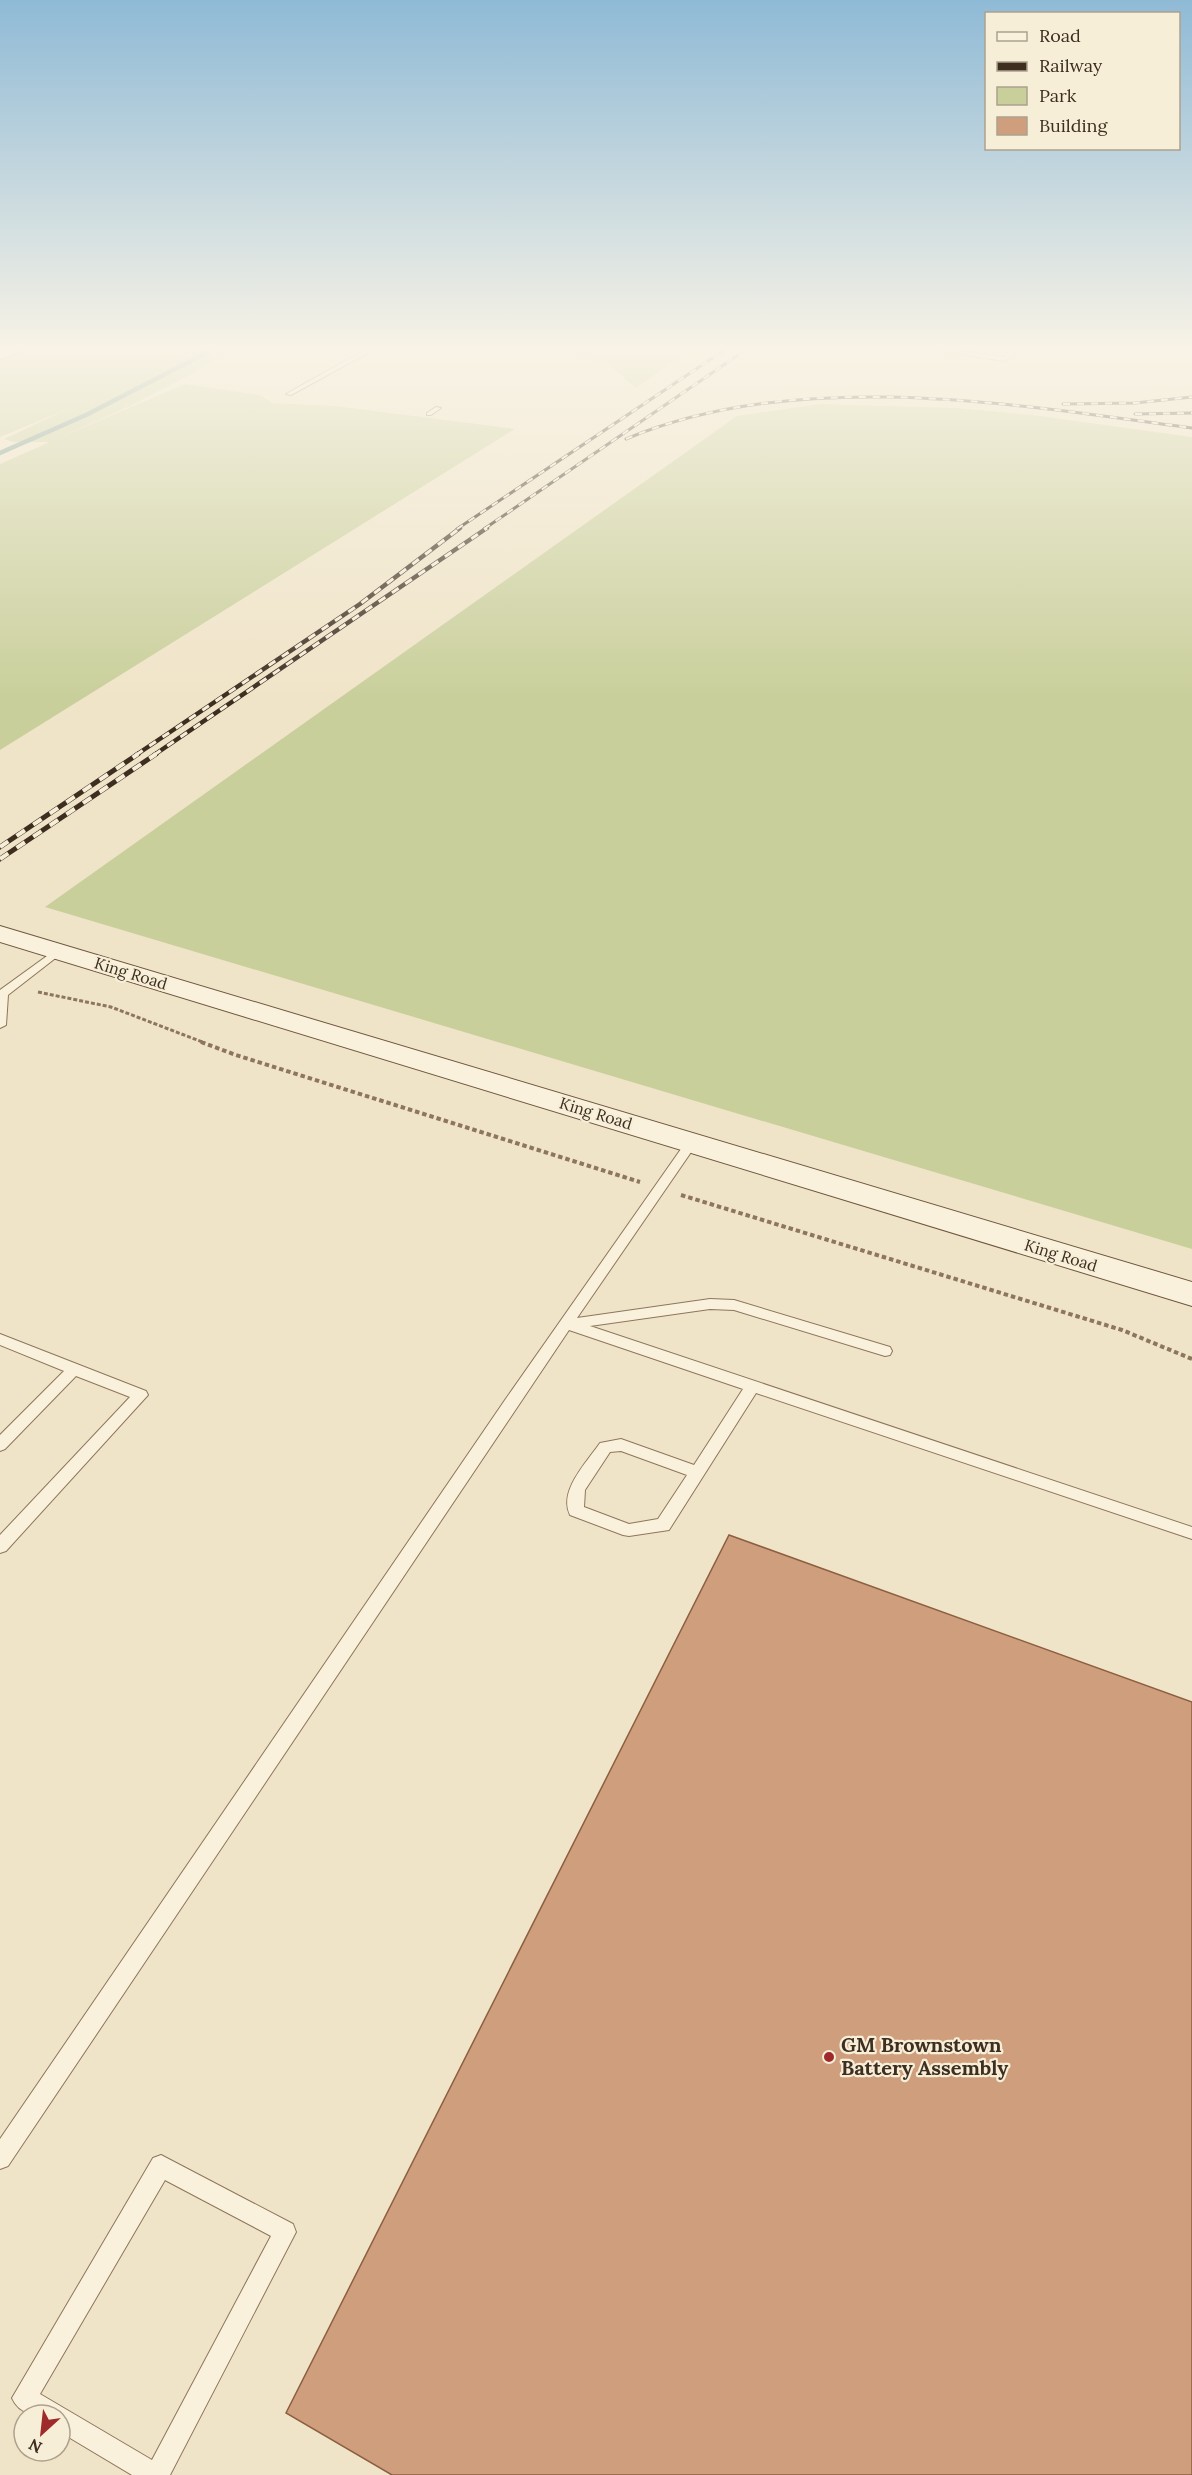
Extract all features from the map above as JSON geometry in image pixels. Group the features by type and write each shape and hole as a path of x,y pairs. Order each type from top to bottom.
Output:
{"main road":[{"name":"King Road","path":"0,934 1192,1294"}],"lane":[{"path":"0,1025 1,994 58,951"},
{"path":"0,2158 496,1424 692,1142"},
{"path":"567,1324 710,1304 734,1305 885,1351"},
{"path":"567,1324 1192,1533"},
{"path":"0,1339 141,1395 0,1546"},
{"path":"0,1445 74,1369"},
{"path":"697,1472 621,1445 605,1447 577,1489 576,1511 629,1530 663,1525 752,1387"},
{"path":"33,2403 24,2398 161,2166 285,2232 156,2475 72,2426"}],"path":[{"path":"13,986 55,997 111,1007 236,1055 1122,1330 1192,1359"}],"green space":[{"path":"0,466 455,466 0,750"},
{"path":"666,466 1192,466 1192,1249 45,907"}],"building":[{"name":"GM Brownstown Battery Assembly","path":"729,1535 1192,1702 1192,2475 392,2475 286,2413"}],"railway":[{"path":"457,529 550,466"},
{"path":"484,529 575,466"},
{"path":"136,755 360,604 460,528"},
{"path":"154,755 487,528"},
{"path":"0,847 138,754"},
{"path":"0,859 156,754"}],"place":[{"name":"GM Brownstown Battery Assembly","path":"829,2057"}]}
